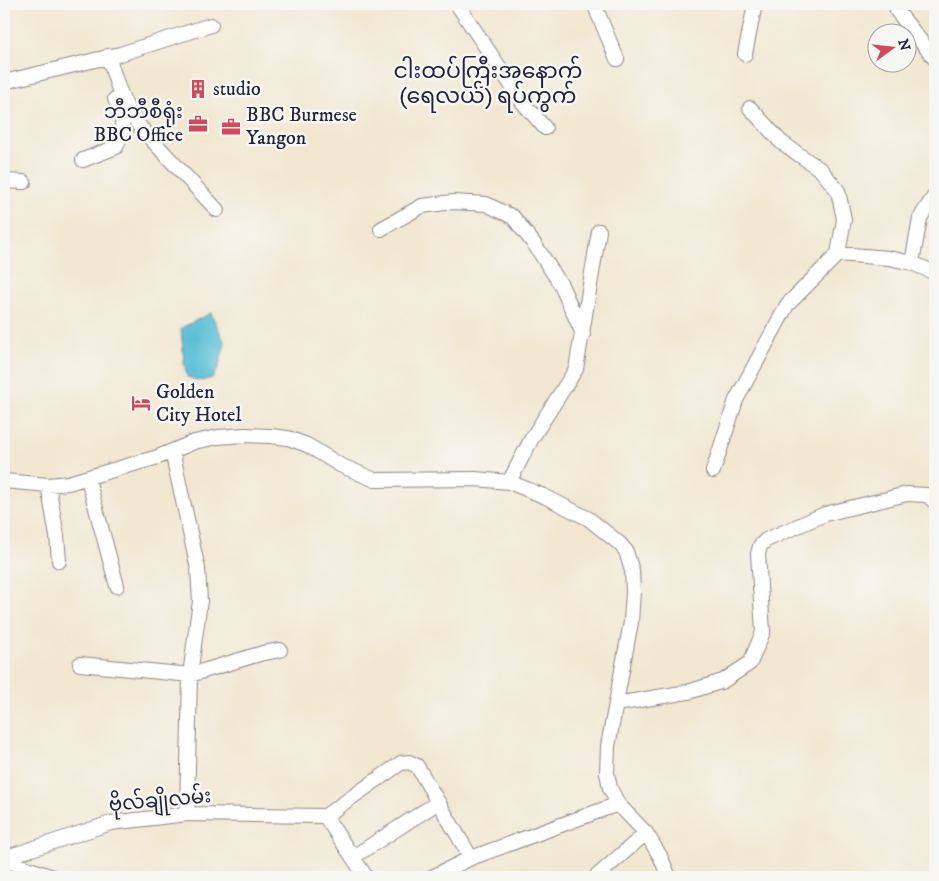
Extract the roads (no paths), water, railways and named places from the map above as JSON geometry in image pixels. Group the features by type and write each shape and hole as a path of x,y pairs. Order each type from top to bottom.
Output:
{"street":[{"path":"457,4 524,104 545,128"},
{"path":"594,4 617,60"},
{"path":"745,54 755,4"},
{"path":"898,4 897,11 935,60"},
{"path":"4,82 120,54 211,25"},
{"path":"83,160 116,147 124,128 103,58"},
{"path":"103,58 126,106 140,127 217,210"},
{"path":"713,471 736,400 787,305 838,254 844,219 838,191 821,170 781,142 750,108"},
{"path":"4,181 24,182"},
{"path":"912,263 920,218 935,194"},
{"path":"381,229 422,206 453,202 486,204 513,217 536,245 561,285 583,334"},
{"path":"509,482 532,438 576,369 599,231"},
{"path":"838,254 889,258 912,263 935,273"},
{"path":"4,481 48,486 88,479 194,442 218,437 270,436 288,438 306,444 340,465 375,480 475,479 509,482 546,497 589,519 626,551 632,571 633,592 630,622 608,746 607,772 610,788 618,804 646,833 660,856 669,877"},
{"path":"172,451 198,568 200,601 190,675 187,814"},
{"path":"88,479 117,586"},
{"path":"48,486 57,536 59,561"},
{"path":"616,704 650,700 697,690 723,681 750,662 763,632 758,554 760,546 766,540 825,514 907,494 927,496 935,502"},
{"path":"80,664 190,675 280,650"},
{"path":"366,877 325,816 401,763 410,762 417,766 471,858"},
{"path":"353,856 437,803"},
{"path":"432,877 471,858 618,804"},
{"name":"ဗိုလ်ချိုလမ်း","path":"4,859 111,823 187,814 325,816"},
{"path":"596,877 646,833"},
{"path":"4,859 53,877"}],"water":[{"path":"211,313 225,343 218,369 212,378 201,381 187,377 181,328"}],"place":[{"name":"studio","path":"198,89"},
{"name":"ဘီဘီစီရုံး BBC Office","path":"198,124"},
{"name":"BBC Burmese Yangon","path":"231,127"},
{"name":"Golden City Hotel","path":"141,403"}],"district":[{"name":"ငါးထပ်ကြီးအနောက် (ရေလယ်) ရပ်ကွက်","path":"488,84"}]}
